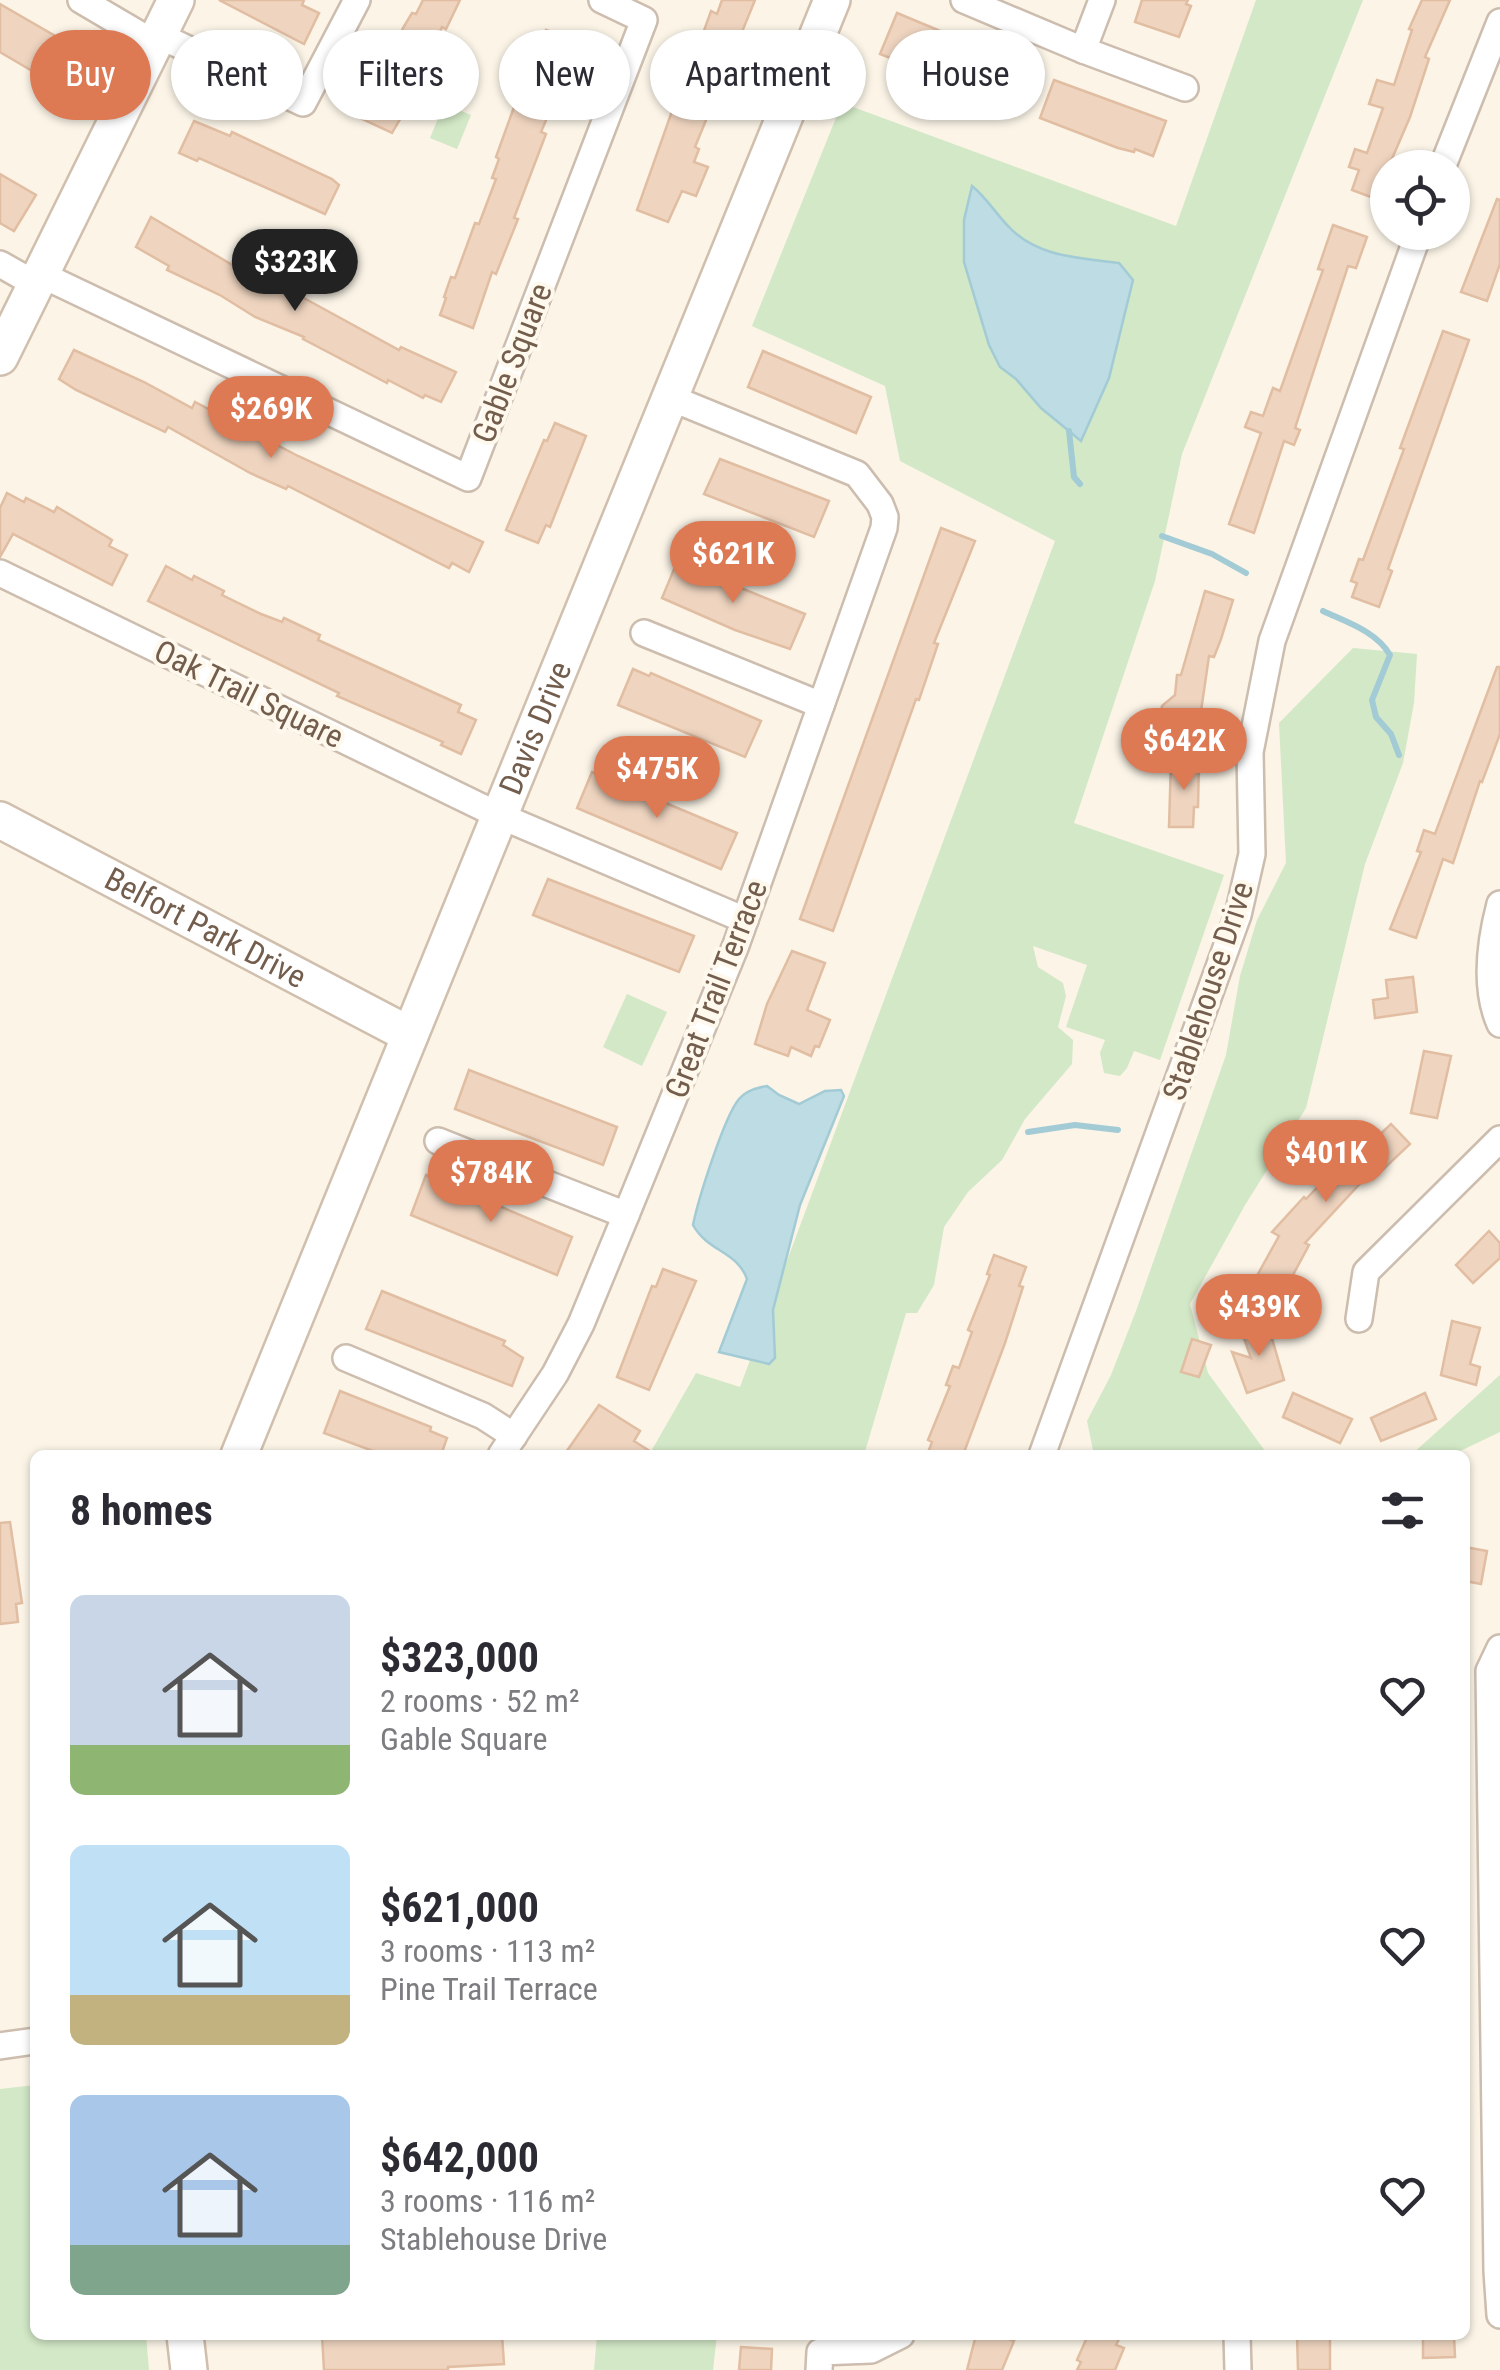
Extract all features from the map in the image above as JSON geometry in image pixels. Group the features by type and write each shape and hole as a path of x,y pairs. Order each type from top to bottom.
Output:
{"main road":[{"path":"0,357 176,0"},
{"name":"Davis Drive","path":"241,1450 832,0"},
{"name":"Belfort Park Drive","path":"0,820 410,1035"},
{"path":"186,2340 189,2370"}],"street":[{"path":"81,0 156,39 303,104 356,0"},
{"name":"Gable Square","path":"40,280 468,478 644,20 602,0"},
{"path":"964,0 1185,88"},
{"path":"1083,50 1102,0"},
{"path":"1449,150 1500,22"},
{"name":"Stablehouse Drive","path":"1044,1450 1238,915 1252,854 1250,752 1272,641 1413,250"},
{"path":"0,264 40,280"},
{"name":"Great Trail Terrace","path":"508,1446 555,1374 581,1324 626,1216 745,920 884,528 880,504 857,474 672,398"},
{"name":"Oak Trail Square","path":"0,573 498,816 745,920"},
{"path":"644,633 821,706"},
{"path":"1500,904 1489,957 1500,1024"},
{"path":"1359,1319 1366,1272 1500,1139"},
{"path":"438,1141 626,1216"},
{"path":"346,1358 483,1416 508,1446"},
{"path":"1500,1648 1489,1671 1500,2315"},
{"path":"0,2046 30,2042"},
{"path":"819,2370 820,2352 871,2350 891,2340"},
{"path":"1237,2340 1238,2370"}],"green space":[{"path":"1256,0 1363,0 1182,454 1155,581 1074,823 1224,875 1160,1060 1134,1051 1120,1076 1104,1073 1100,1053 1105,1040 1066,1027 1087,965 1033,946 1038,967 1063,983 1066,996 1058,1027 1073,1040 1072,1064 1025,1119 1002,1160 968,1192 944,1227 934,1285 917,1313 906,1313 865,1450 652,1450 696,1373 740,1387 1055,541 900,461 885,386 752,326 835,120 866,120 866,112 1176,226"},
{"path":"437,120 469,120 457,149 430,138"},
{"path":"1353,648 1417,654 1414,703 1403,763 1365,864 1306,1108 1245,1205 1190,1304 1208,1373 1264,1450 1093,1450 1087,1421 1111,1375 1136,1311 1226,1055 1240,976 1257,920 1286,863 1279,723"},
{"path":"627,994 667,1012 642,1066 603,1047"},
{"path":"1500,1375 1500,1432 1462,1450 1417,1450"},
{"path":"30,2086 30,2340 146,2340 149,2370 0,2370 0,2089"},
{"path":"597,2340 716,2340 713,2370 594,2370"}],"water":[{"path":"972,186 1009,227 1033,245 1074,257 1119,263 1133,280 1109,378 1081,441 1000,367 989,345 964,262 964,220"},
{"path":"767,1086 799,1104 825,1091 841,1090 844,1096 800,1205 773,1310 775,1358 769,1364 719,1352 747,1279 736,1263 706,1241 693,1225 712,1159 733,1109 745,1093"}],"building":[{"path":"219,0 304,0 302,5 319,13 304,44 303,30 277,30"},
{"path":"423,0 460,0 446,29 402,30 412,13 416,14"},
{"path":"722,0 755,0 743,30 704,30 711,11 717,14"},
{"path":"1142,0 1188,0 1186,4 1191,6 1179,37 1135,22"},
{"path":"1422,0 1450,0 1425,57 1429,59 1396,150 1370,150 1370,197 1352,190 1359,170 1349,167 1355,149 1367,153 1383,108 1369,104 1377,80 1394,85 1412,30 1409,29"},
{"path":"0,4 45,30 30,30 30,70 0,52"},
{"path":"897,13 938,30 890,30"},
{"path":"1054,80 1166,121 1153,156 1118,148 1045,120 1045,104"},
{"path":"364,120 400,120 392,133"},
{"path":"509,120 546,120 541,132 546,134 514,218 518,219 496,274 492,272 473,328 440,315 451,277 455,278 496,179 492,178 499,159 496,157"},
{"path":"669,120 706,120 695,147 699,149 694,162 708,167 696,196 682,191 668,222 637,210"},
{"path":"194,121 230,136 232,132 332,179 339,185 325,214 199,158 197,161 179,153"},
{"path":"0,174 36,195 14,231 0,223"},
{"path":"1497,199 1500,264 1487,301 1461,292"},
{"path":"151,217 268,286 270,283 302,297 399,350 401,347 456,372 441,402 425,395 423,398 388,380 387,383 167,270 169,266 136,247"},
{"path":"1333,225 1367,237 1356,268 1348,266 1295,428 1300,430 1294,445 1284,441 1254,533 1229,524 1261,433 1245,427 1251,412 1263,416 1273,388 1280,391 1323,270 1318,269"},
{"path":"1443,331 1469,340 1388,569 1392,571 1379,607 1352,597 1357,583 1351,581 1359,559 1363,560 1404,449 1400,448"},
{"path":"74,350 192,408 195,402 298,456 483,542 469,572 452,563 449,568 288,486 286,489 250,473 168,427 165,432 76,390 59,379"},
{"path":"763,351 871,397 856,433 748,387"},
{"path":"555,423 586,436 550,527 546,525 538,543 506,530"},
{"path":"720,459 829,501 814,537 704,494"},
{"path":"7,493 54,512 57,507 112,540 109,546 127,555 112,585 13,534 0,557 0,508"},
{"path":"941,528 975,541 934,643 938,644 919,700 916,699 833,931 800,919"},
{"path":"677,562 805,614 790,649 662,598"},
{"path":"166,566 224,591 222,595 261,614 282,622 284,618 320,635 318,640 461,705 458,712 476,720 461,754 148,601"},
{"path":"1205,591 1233,600 1214,657 1209,656 1198,732 1165,728 1160,722 1162,706 1175,695 1177,675 1181,675"},
{"path":"1497,667 1500,734 1453,863 1443,859 1416,938 1390,929 1421,852 1417,851 1424,830 1435,834"},
{"path":"633,669 649,676 651,673 761,721 745,757 618,705"},
{"path":"1171,761 1199,762 1198,807 1194,807 1193,827 1169,827"},
{"path":"592,772 737,833 721,869 577,808"},
{"path":"548,879 694,936 679,972 533,915"},
{"path":"792,951 825,963 807,1010 830,1020 811,1056 791,1047 788,1056 755,1044 767,1004"},
{"path":"1413,977 1417,1012 1375,1018 1373,1000 1388,998 1386,980"},
{"path":"1424,1051 1451,1056 1437,1118 1411,1113"},
{"path":"469,1070 617,1127 603,1165 455,1109"},
{"path":"1391,1124 1410,1144 1373,1179 1369,1174 1305,1243 1309,1245 1286,1288 1258,1274 1279,1236 1272,1232 1304,1197 1333,1171 1337,1175"},
{"path":"426,1175 572,1237 557,1275 411,1215"},
{"path":"1489,1231 1500,1243 1500,1258 1473,1283 1456,1265"},
{"path":"994,1255 1026,1267 1005,1343 965,1450 929,1450 932,1442 928,1440 950,1386 946,1385 953,1366 959,1368 972,1332 968,1330 990,1275 987,1274"},
{"path":"663,1269 696,1281 649,1390 617,1377 652,1286 656,1287"},
{"path":"382,1291 505,1341 503,1345 523,1358 512,1386 366,1329"},
{"path":"1267,1321 1284,1380 1247,1393 1232,1352 1251,1358 1241,1330"},
{"path":"1452,1321 1480,1328 1470,1364 1480,1367 1476,1385 1441,1375"},
{"path":"1192,1339 1211,1345 1199,1377 1181,1372"},
{"path":"340,1391 431,1427 430,1431 447,1438 443,1450 370,1450 324,1433"},
{"path":"1293,1393 1352,1419 1340,1443 1283,1417"},
{"path":"1425,1393 1436,1419 1381,1441 1371,1418"},
{"path":"599,1405 640,1431 634,1441 648,1450 568,1450"},
{"path":"10,1522 22,1603 16,1604 18,1622 0,1624 0,1523"},
{"path":"1470,1548 1487,1551 1481,1584 1470,1582"},
{"path":"322,2340 502,2340 504,2364 448,2370 324,2370"},
{"path":"975,2340 1014,2341 1002,2370 967,2370"},
{"path":"1086,2340 1118,2340 1116,2345 1124,2348 1115,2370 1077,2370 1081,2362 1077,2360"},
{"path":"1297,2340 1330,2340 1330,2370 1298,2370"},
{"path":"1423,2340 1454,2340 1455,2357 1423,2358"},
{"path":"741,2347 772,2349 771,2370 739,2370"}],"waterway":[{"path":"1069,431 1074,477 1080,484"},
{"path":"1162,536 1212,554 1246,573"},
{"path":"1323,611 1369,633 1390,655 1372,700 1376,717 1391,734 1399,755"},
{"path":"1028,1132 1075,1125 1118,1130"}]}
